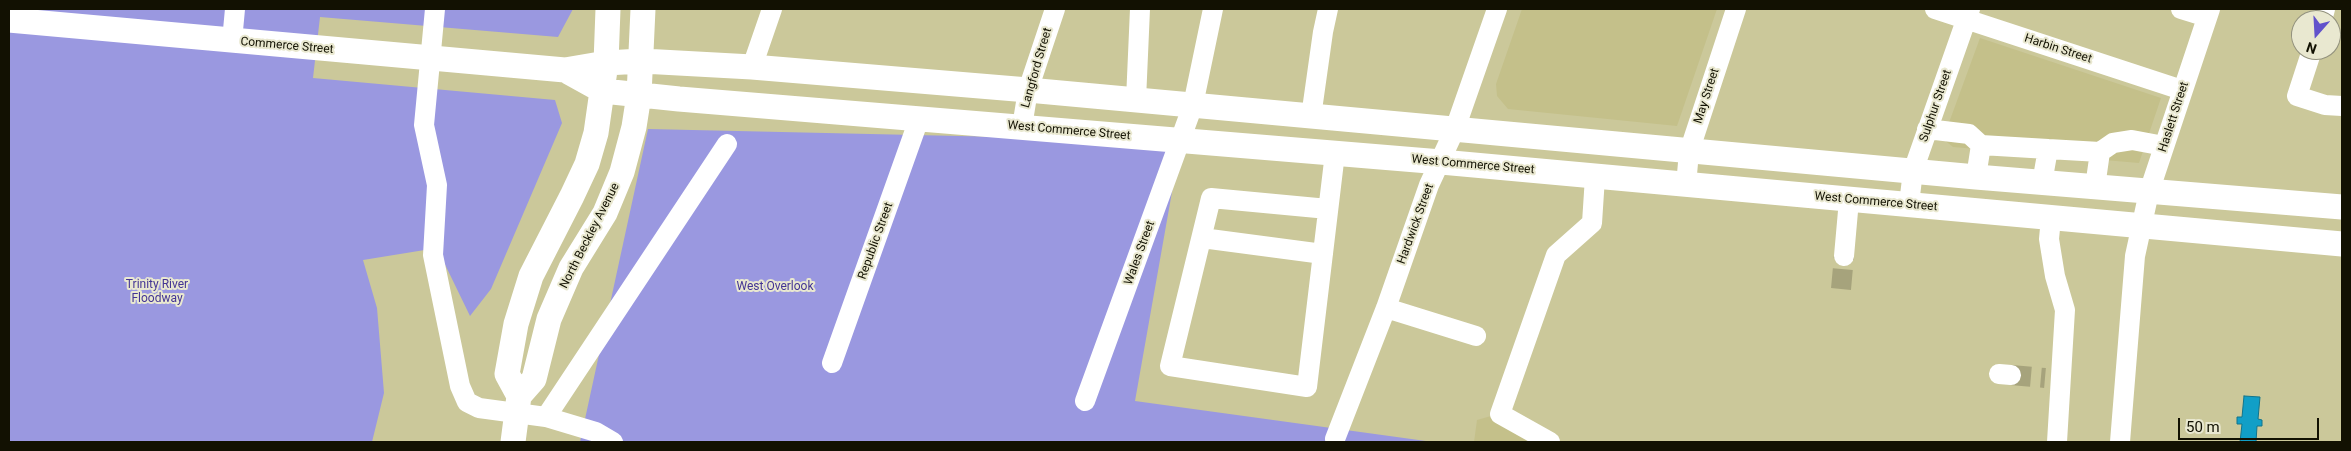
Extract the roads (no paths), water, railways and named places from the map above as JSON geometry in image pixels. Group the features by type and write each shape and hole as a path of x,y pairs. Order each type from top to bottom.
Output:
{"main road":[{"path":"513,442 517,404 507,374 516,324 531,276 586,164 599,123 606,62 608,9"},
{"name":"North Beckley Avenue","path":"517,404 534,379 553,310 571,268 604,213 622,172 634,126 638,95 642,61 643,9"},
{"name":"Commerce Street","path":"9,20 565,70 606,62"},
{"path":"606,62 642,61 752,67 1028,90 1689,152 2342,207"},
{"name":"Commerce Street","path":"565,70 603,91"},
{"name":"West Commerce Street","path":"603,91 1440,162 2342,244"}],"street":[{"path":"221,40 234,9"},
{"path":"435,9 424,125 437,185 433,255 460,386 467,402 479,408 517,404 546,417 596,432 613,442"},
{"path":"752,67 772,9"},
{"name":"Langford Street","path":"1022,127 1028,90 1055,9"},
{"path":"1136,100 1140,9"},
{"name":"Wales Street","path":"1085,401 1193,105 1213,9"},
{"path":"1311,116 1328,9"},
{"name":"Hardwick Street","path":"1335,439 1386,308 1429,185 1455,129 1497,9"},
{"name":"May Street","path":"1686,185 1689,152 1736,9"},
{"name":"Harbin Street","path":"1935,9 1968,14 2182,90"},
{"path":"2181,9 2208,13"},
{"name":"Haslett Street","path":"2120,442 2135,256 2149,192 2208,13"},
{"name":"Sulphur Street","path":"1909,204 1913,171 1968,14"},
{"path":"2309,60 2296,96 2325,105 2342,106"},
{"name":"Republic Street","path":"832,363 919,119"},
{"path":"1927,130 1969,134 1981,145 2100,152 2113,143 2132,140 2164,146"},
{"path":"546,417 727,144"},
{"path":"1976,177 1981,145"},
{"path":"2042,183 2048,148"},
{"path":"2095,187 2100,152"},
{"path":"1328,209 1212,198 1170,366 1307,387 1335,153"},
{"path":"1550,442 1500,414 1556,255 1592,223 1595,176"},
{"path":"1844,256 1849,200"},
{"path":"2051,218 2049,239 2055,276 2065,310 2053,378 2057,442"},
{"path":"1202,238 1323,254"},
{"path":"1386,308 1476,336"}],"water":[{"path":"2244,396 2260,397 2258,419 2262,420 2262,426 2257,426 2256,442 2240,442 2242,424 2237,424 2237,417 2242,417"}],"tunnel":[{"path":"1841,289 1844,256"},
{"path":"2011,375 2045,378"}],"park label":[{"name":"West Overlook","path":"775,287"},
{"name":"Trinity River Floodway","path":"157,292"}]}
